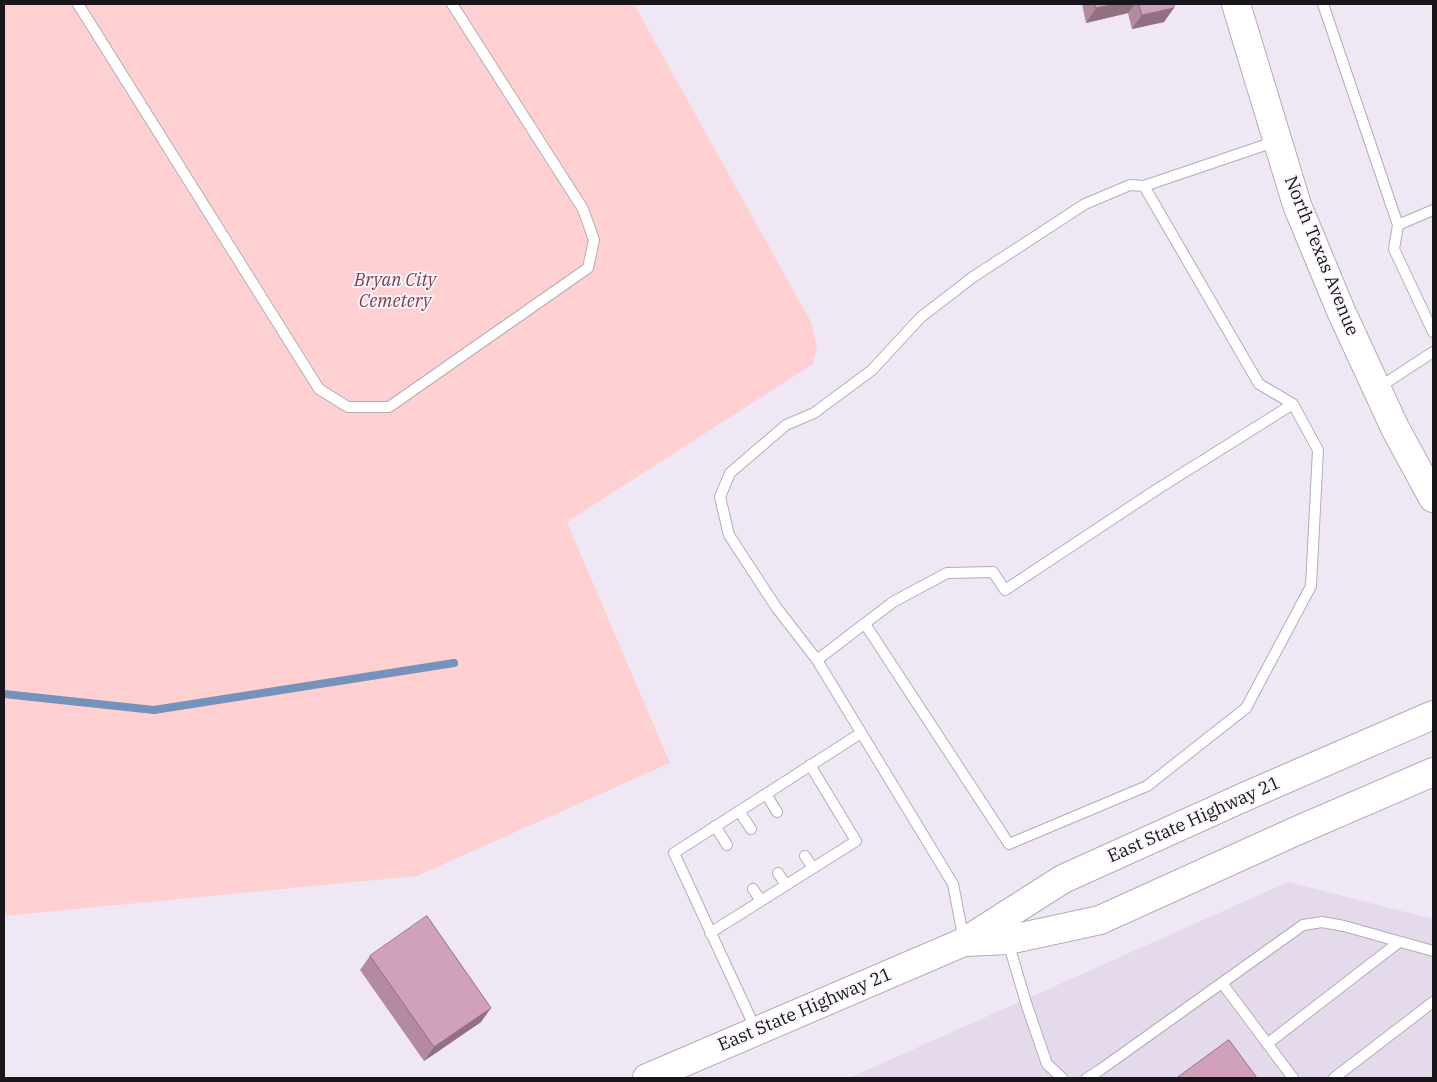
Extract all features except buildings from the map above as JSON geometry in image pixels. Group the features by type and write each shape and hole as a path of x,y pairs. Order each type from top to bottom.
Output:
{"main road":[{"name":"North Texas Avenue","path":"1236,4 1297,205 1341,311 1395,428 1433,498"},
{"name":"East State Highway 21","path":"647,1078 964,942 1063,879 1251,794 1433,715"},
{"name":"East State Highway 21","path":"964,942 1008,940 1100,920 1285,836 1433,772"}],"lane":[{"path":"78,4 319,389 348,407 389,407 588,268 594,240 583,209 452,4"},
{"path":"1323,4 1398,225 1394,249 1433,332"},
{"path":"964,942 953,884 817,660 776,607 729,536 720,497 730,473 786,425 814,413 872,370 921,317 973,278 1086,204 1130,186 1144,186 1278,141"},
{"path":"865,624 1010,844 1146,786 1246,708 1311,586 1318,450 1293,404 1259,384 1144,186"},
{"path":"1398,225 1433,210"},
{"path":"1377,388 1433,352"},
{"path":"817,660 893,602 947,573 993,572 1005,590 1156,490 1293,404"},
{"path":"756,1031 674,853 861,733"},
{"path":"710,933 856,841 810,765"},
{"path":"766,794 777,812"},
{"path":"739,811 751,829"},
{"path":"715,826 727,846"},
{"path":"805,856 812,868"},
{"path":"778,873 786,885"},
{"path":"753,889 761,901"},
{"path":"1087,1078 1303,925 1322,922 1344,926 1433,951"},
{"path":"1008,940 1047,1064 1062,1078"},
{"path":"1267,1044 1399,942"},
{"path":"1222,983 1293,1078"},
{"path":"1334,1078 1433,1002"}],"shaded area":[{"path":"1288,882 1433,919 1433,1078 849,1078"}],"green space":[{"name":"Bryan City Cemetery","path":"4,4 634,4 811,322 817,348 813,364 567,522 670,763 417,876 4,916"}],"waterway":[{"path":"4,694 154,710 454,663"}]}
